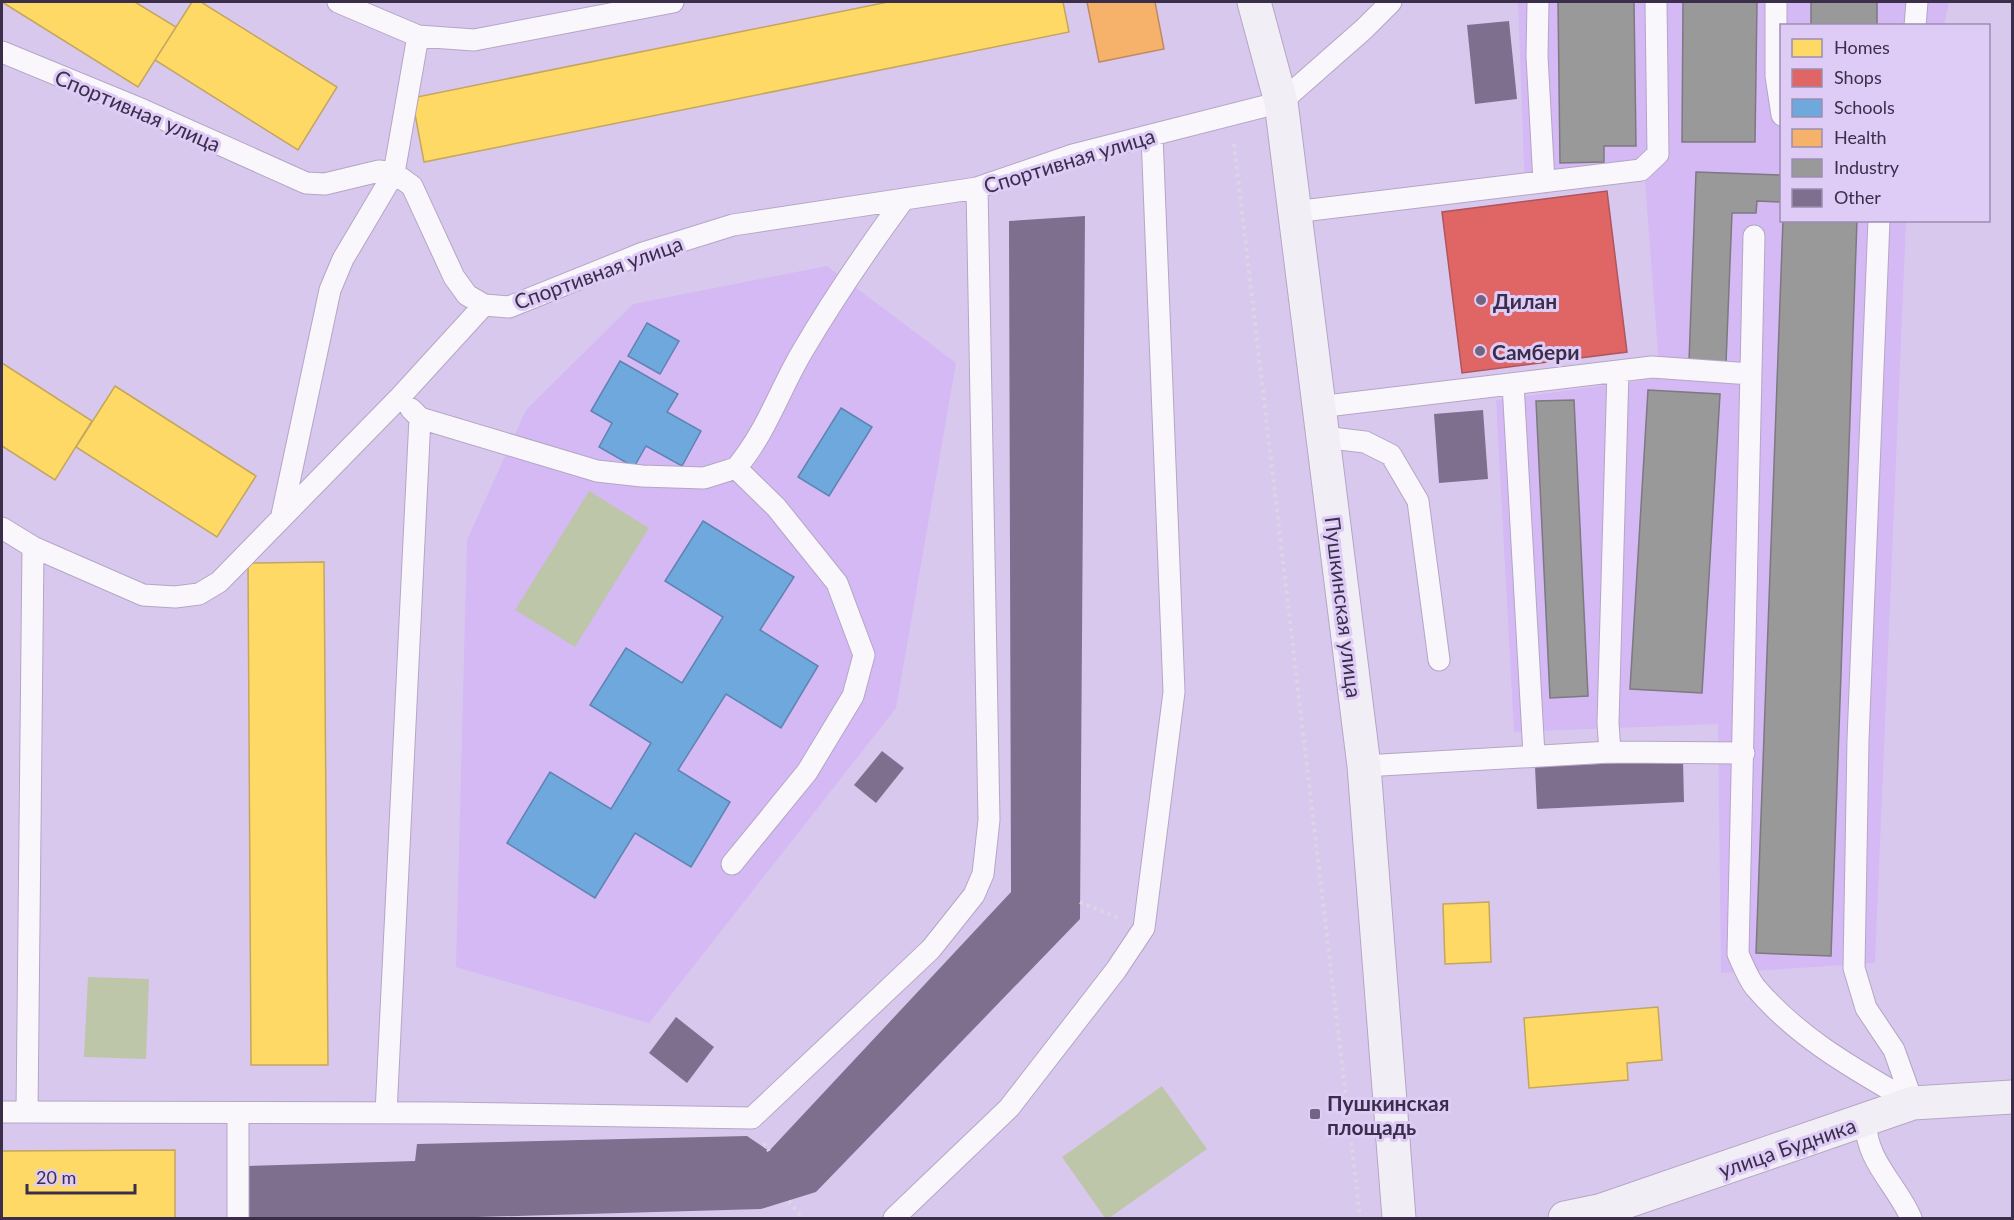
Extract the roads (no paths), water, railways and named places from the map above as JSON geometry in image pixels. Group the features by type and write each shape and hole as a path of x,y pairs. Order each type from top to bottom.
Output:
{"main road":[{"name":"Пушкинская улица","path":"1254,2 1281,102 1364,766 1399,1218"},
{"name":"улица Будника","path":"1565,1218 1599,1211 1913,1103 2013,1097"}],"lane":[{"path":"338,2 418,36 474,40 673,2"},
{"path":"1281,102 1364,29 1391,2"},
{"path":"1538,2 1537,56 1544,182"},
{"path":"1294,212 1641,170 1658,154 1656,2"},
{"path":"1776,2 1776,76 1780,102"},
{"path":"1916,24 1917,2"},
{"path":"282,516 330,290 343,259 394,173 418,36"},
{"name":"Спортивная улица","path":"2,52 143,110 306,183 325,184 379,171 394,173 412,186 454,277 467,294 484,305 509,307 643,253 733,225 977,188 1073,155 1281,102"},
{"path":"894,1218 1009,1108 1116,970 1144,928 1174,692 1152,135"},
{"path":"2,1112 386,1113 752,1118 931,950 974,895 983,874 989,820 977,188"},
{"path":"400,397 420,418 597,471 642,476 704,478 736,468 755,446 801,354 846,281 904,199"},
{"path":"1879,222 1858,740 1854,968 1866,1008 1894,1050 1913,1103"},
{"path":"1754,236 1738,954 1754,985 1802,1034 1845,1064 1913,1103"},
{"path":"2,528 33,547 143,595 175,597 199,594 219,582 400,397 484,305"},
{"path":"1320,422 1513,384 1618,371 1652,368 1751,374"},
{"path":"1610,752 1608,723 1618,371"},
{"path":"1513,384 1534,755"},
{"path":"386,1113 420,418"},
{"path":"1320,422 1391,455 1418,501 1439,660"},
{"path":"732,864 807,772 853,696 864,655 837,583 776,507 736,468"},
{"path":"27,1113 33,547"},
{"path":"1364,766 1610,752 1744,753"},
{"path":"238,1114 238,1218"},
{"path":"1866,1120 1865,1135 1878,1164 1911,1218"}],"place":[{"name":"Дилан","path":"1481,300"},
{"name":"Самбери","path":"1480,351"},
{"name":"Пушкинская площадь","path":"1315,1114"}]}
